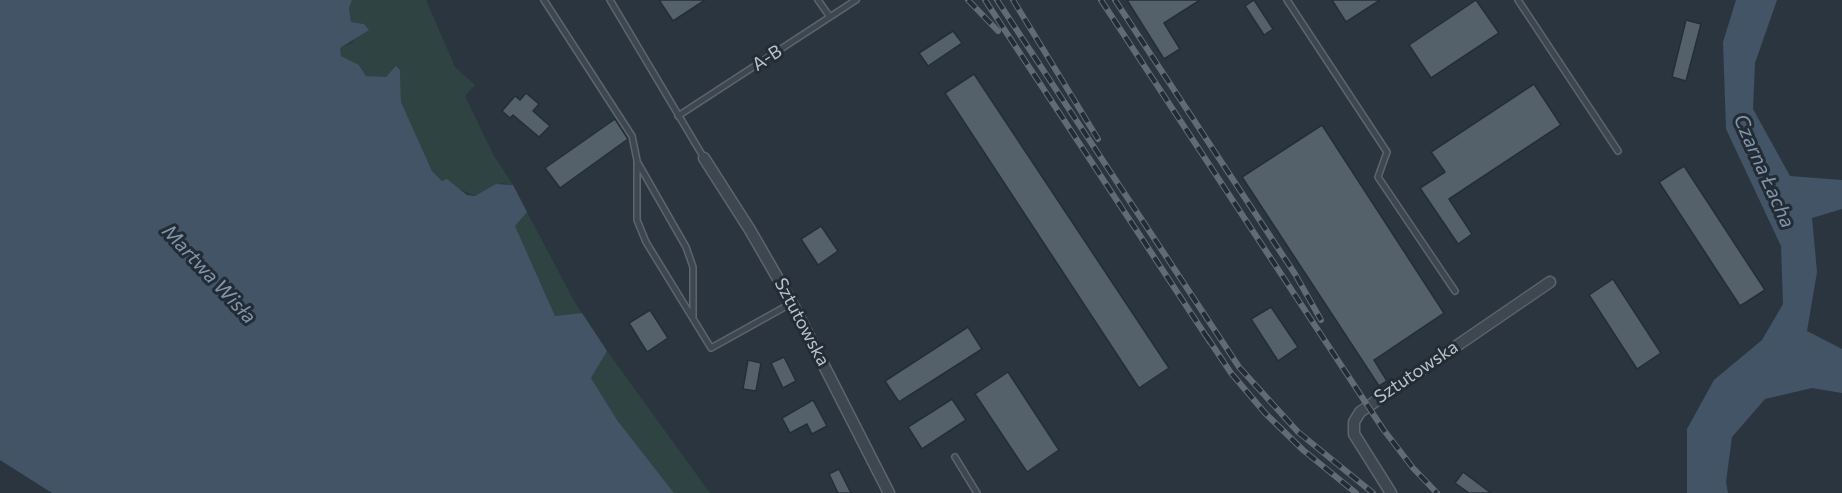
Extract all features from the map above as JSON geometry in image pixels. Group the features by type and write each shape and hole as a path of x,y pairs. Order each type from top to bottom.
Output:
{"street":[{"name":"Sztutowska","path":"704,158 750,230 792,303 889,493"},
{"name":"Sztutowska","path":"1391,493 1354,434 1354,422 1360,412 1550,282"}],"lane":[{"path":"544,0 632,136 637,160 637,220 646,242 711,348 792,303"},
{"path":"610,0 704,158"},
{"path":"818,0 830,17"},
{"name":"A-B","path":"678,116 856,0"},
{"path":"1287,0 1388,152 1378,177 1455,291"},
{"path":"1518,0 1618,152"},
{"path":"637,160 686,247 693,267 693,319"},
{"path":"955,457 977,493"}],"green space":[{"path":"352,0 426,0 455,67 475,85 465,96 494,156 513,185 502,183 475,196 442,181 432,171 401,102 400,70 386,78 366,76 359,65 341,56 339,48 352,43 364,24 351,22 349,8"},
{"path":"527,212 582,313 555,316 514,225"},
{"path":"607,351 710,493 674,493 617,420 591,378"}],"water":[{"name":"Martwa Wisła","path":"0,0 352,0 349,8 351,22 364,24 369,30 340,48 341,56 359,65 366,76 386,77 396,66 400,70 401,102 432,171 442,181 447,179 467,195 475,196 496,184 513,185 527,212 515,226 555,316 582,313 607,351 591,378 617,420 674,493 52,493 0,460"},
{"name":"Czarna Łacha","path":"1736,0 1777,0 1755,63 1753,109 1790,176 1842,180 1842,209 1812,218 1817,272 1807,331 1842,349 1842,393 1812,388 1765,399 1732,437 1726,482 1728,493 1687,493 1687,429 1714,380 1762,340 1783,304 1781,246 1726,129 1723,42"}],"building":[{"path":"659,0 705,0 673,21"},
{"path":"1127,0 1200,0 1164,23 1180,49 1164,59"},
{"path":"1254,0 1273,29 1264,35 1245,6"},
{"path":"1332,0 1380,0 1346,22"},
{"path":"1476,0 1499,33 1431,78 1409,45"},
{"path":"1686,20 1701,24 1686,81 1672,77"},
{"path":"953,31 962,43 928,66 919,53"},
{"path":"974,74 1169,368 1139,388 945,93"},
{"path":"1534,84 1561,125 1449,199 1472,234 1458,244 1420,188 1445,172 1431,152"},
{"path":"526,93 539,104 533,111 550,126 539,137 513,115 510,118 502,111 515,96 520,100"},
{"path":"615,119 628,139 560,188 545,168"},
{"path":"1322,125 1444,313 1374,360 1387,381 1379,386 1242,177"},
{"path":"1684,166 1765,290 1740,306 1659,182"},
{"path":"821,226 838,251 818,265 801,239"},
{"path":"1613,279 1661,353 1637,369 1589,295"},
{"path":"1271,307 1298,347 1278,361 1251,319"},
{"path":"650,310 668,338 647,352 629,323"},
{"path":"968,327 982,349 899,402 885,381"},
{"path":"784,357 796,381 783,388 771,363"},
{"path":"748,360 761,363 756,391 743,389"},
{"path":"1008,372 1059,450 1027,472 975,394"},
{"path":"952,399 966,420 922,449 908,427"},
{"path":"813,400 827,426 812,434 807,424 790,433 782,418"},
{"path":"839,469 851,493 838,493 829,474"},
{"path":"1463,472 1491,493 1469,493 1455,483"}],"railway":[{"path":"968,0 998,31"},
{"path":"985,0 1210,342"},
{"path":"997,0 1239,367 1298,432 1373,493"},
{"path":"1013,0 1098,139"},
{"path":"1101,0 1383,429 1413,468 1437,493"},
{"path":"1115,0 1295,274 1321,320"},
{"path":"1207,337 1231,373 1265,413 1303,450 1356,493"}]}
